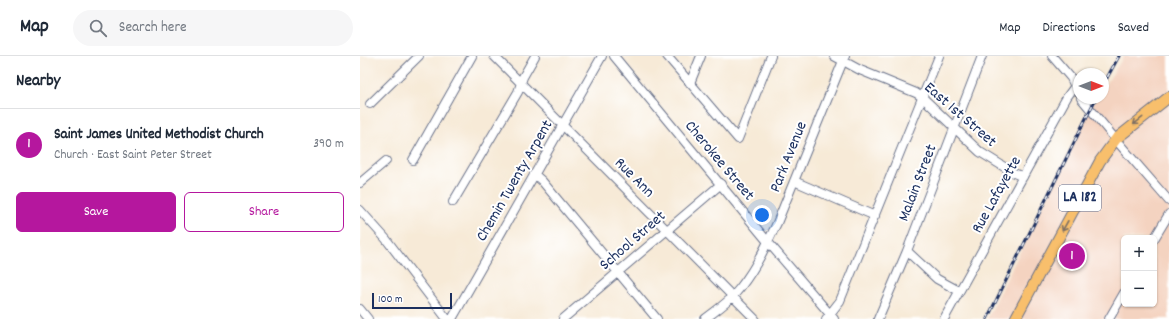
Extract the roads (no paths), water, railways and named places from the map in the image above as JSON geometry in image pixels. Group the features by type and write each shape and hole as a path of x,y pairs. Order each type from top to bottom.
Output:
{"main road":[{"name":"LA 182","path":"1014,319 1100,161 1116,139 1169,97"}],"street":[{"path":"370,104 419,56"},
{"path":"413,160 472,56"},
{"name":"Rue Ann","path":"494,56 755,319"},
{"path":"453,202 518,92 520,83 535,56"},
{"name":"Chemin Twenty Arpent","path":"452,319 602,56"},
{"name":"Cherokee Street","path":"614,56 830,317"},
{"path":"667,56 738,139 771,56"},
{"path":"690,83 701,56"},
{"name":"East 1st Street","path":"834,56 844,59 860,70 916,93 980,152 1023,177"},
{"path":"830,317 840,301 939,56"},
{"name":"Malain Street","path":"878,319 907,251 982,56"},
{"path":"1052,56 1073,83"},
{"name":"Park Avenue","path":"706,319 733,296 743,284 768,242 844,59"},
{"name":"Rue Lafayette","path":"944,319 1067,97 1073,89"},
{"path":"1086,104 1169,201"},
{"path":"360,183 386,161"},
{"path":"534,174 542,181 657,319"},
{"path":"794,181 875,216"},
{"name":"School Street","path":"563,319 721,184"},
{"path":"360,210 386,239 447,319"},
{"path":"1156,235 1169,214"},
{"path":"907,251 937,279 960,291"},
{"path":"1109,319 1121,298"},
{"path":"360,309 368,319"}],"railway":[{"path":"1109,74 1119,56"},
{"path":"987,319 1093,104"}],"place":[{"name":"Saint James United Methodist Church","path":"1072,256"}]}
